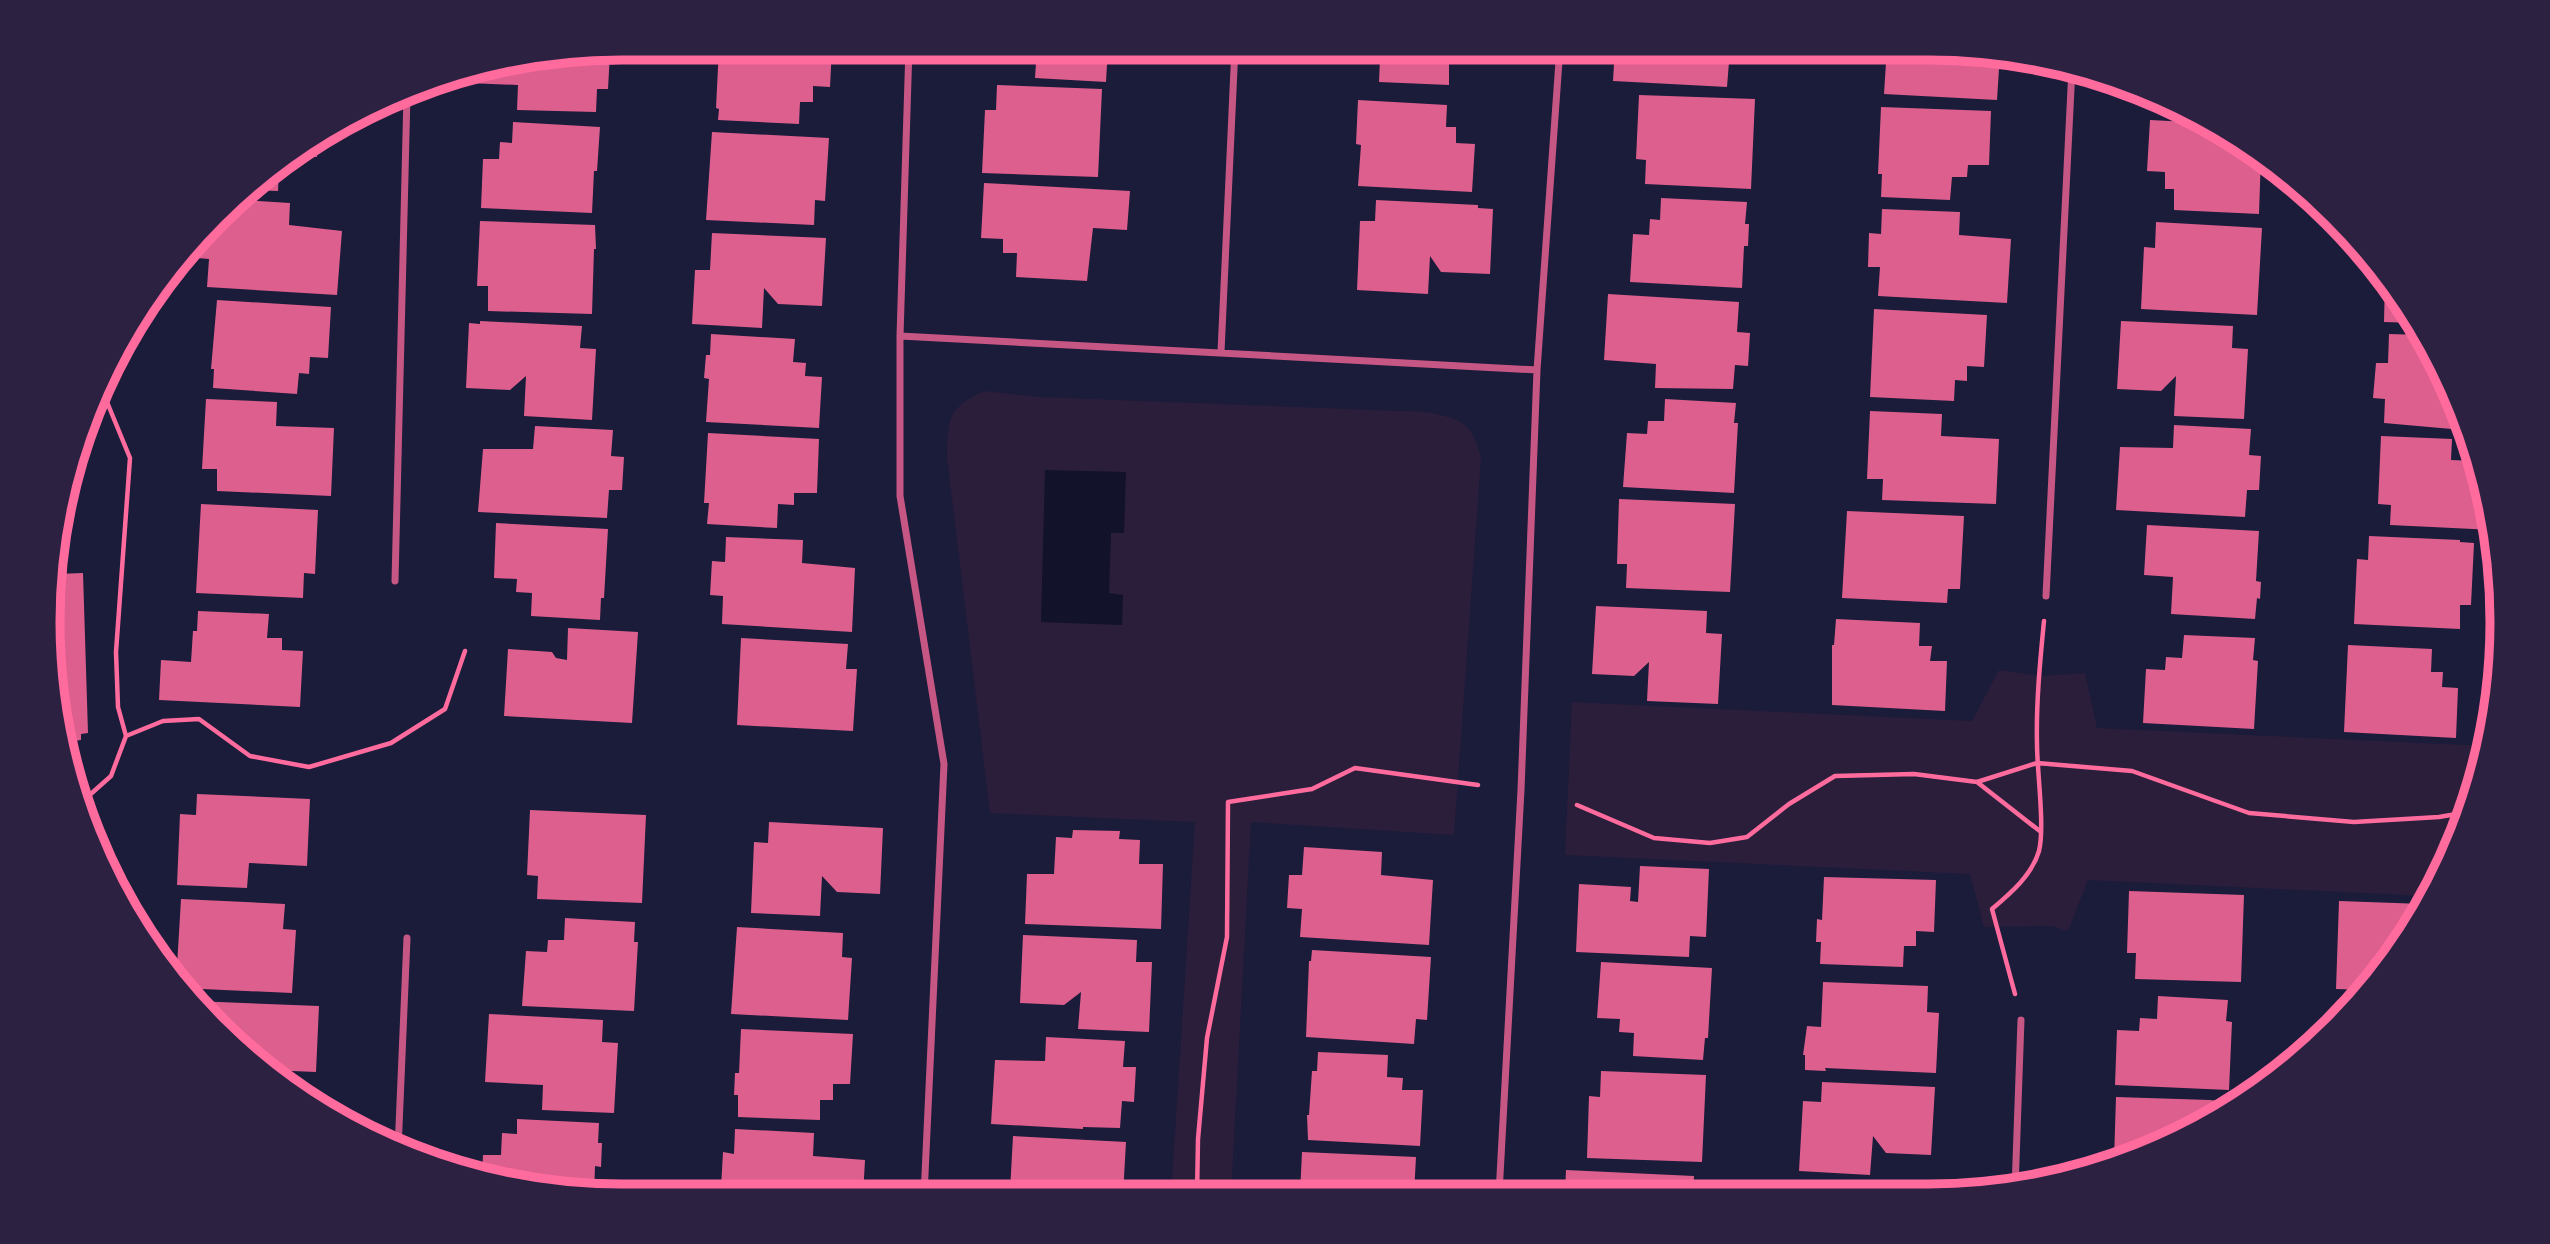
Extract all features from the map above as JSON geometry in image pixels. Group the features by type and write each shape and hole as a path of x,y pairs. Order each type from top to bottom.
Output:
{"street":[{"path":"909,60 900,336 900,496 944,764 925,1184"},
{"path":"1221,352 1234,60"},
{"path":"1500,1184 1521,790 1537,370 1559,60"},
{"path":"2046,596 2071,78"},
{"path":"395,581 407,102"},
{"path":"900,336 1537,370"},
{"path":"399,1138 407,937"},
{"path":"2014,1178 2021,1020"}],"path":[{"path":"87,797 111,776 126,736 118,707 116,652 130,458 106,399"},
{"path":"2021,1020 1993,909 2014,891 2029,872 2039,852 2041,832 2037,701 2046,596"},
{"path":"126,736 163,721 199,719 250,755 309,767 391,743 445,709 465,651"},
{"path":"1577,805 1654,838 1710,843 1747,837 1789,804 1835,776 1914,774 1977,782 2037,763 2132,771 2249,813 2354,822 2457,814"},
{"path":"1197,1184 1198,1139 1207,1038 1227,937 1228,802 1312,789 1355,768 1478,785"},
{"path":"1977,782 2041,832"}],"shaded area":[{"path":"984,391 1038,397 1428,412 1464,424 1478,446 1481,458 1454,835 1251,822 1232,1184 1172,1184 1195,822 990,813 947,457 952,416 962,403"},
{"path":"1045,470 1126,472 1124,533 1111,533 1109,593 1123,595 1122,625 1041,622"},
{"path":"1999,670 2041,676 2085,673 2097,728 2477,745 2461,803 2448,837 2419,896 2088,880 2068,931 2052,926 1984,927 1970,874 1565,855 1572,702 1972,721"}],"building":[{"path":"610,60 608,89 597,89 596,112 517,110 518,85 467,83 512,70 549,64"},
{"path":"718,60 831,60 830,87 813,86 813,102 800,102 799,124 718,120 719,109 716,108"},
{"path":"1036,60 1107,60 1106,82 1035,78"},
{"path":"1380,60 1466,60 1449,62 1449,85 1379,82"},
{"path":"1614,60 1743,60 1729,62 1727,87 1613,81"},
{"path":"1886,60 1999,64 1997,100 1884,94"},
{"path":"997,85 1102,89 1098,177 982,173 985,110 996,110"},
{"path":"1639,95 1755,99 1751,189 1645,184 1646,160 1636,159"},
{"path":"1358,100 1447,105 1446,127 1456,127 1456,143 1475,144 1472,192 1358,186 1361,145 1356,144"},
{"path":"1881,107 1991,111 1989,165 1968,165 1967,177 1952,177 1950,200 1881,197 1882,174 1878,174"},
{"path":"2150,120 2184,122 2241,154 2261,169 2259,214 2174,210 2174,189 2165,189 2165,172 2147,171"},
{"path":"513,122 600,127 592,213 481,208 483,159 499,159 500,142 512,143"},
{"path":"712,132 829,138 825,201 815,200 814,225 706,220"},
{"path":"318,149 317,157 306,156"},
{"path":"279,177 278,191 262,190"},
{"path":"984,183 1130,191 1127,230 1093,228 1087,281 1016,277 1017,253 1003,253 1003,239 981,238"},
{"path":"1661,198 1747,202 1745,224 1749,224 1748,246 1744,246 1742,288 1630,282 1633,234 1649,235 1650,219 1660,220"},
{"path":"1376,200 1478,205 1478,208 1493,209 1490,274 1441,272 1430,256 1428,294 1357,290 1360,221 1375,221"},
{"path":"249,201 290,203 289,225 342,231 337,295 207,287 209,259 197,258 199,251"},
{"path":"1882,209 1960,212 1959,235 2011,239 2007,303 1878,296 1880,267 1868,267 1869,233 1881,234"},
{"path":"480,221 595,225 592,314 488,311 488,286 477,286"},
{"path":"2156,222 2262,228 2257,315 2141,309 2144,247 2155,248"},
{"path":"712,233 826,238 822,306 778,304 764,288 762,328 692,324 695,270 710,270"},
{"path":"1608,294 1739,302 1737,332 1750,333 1748,366 1735,365 1733,389 1655,388 1656,364 1604,360"},
{"path":"2385,294 2404,323 2384,322"},
{"path":"217,300 331,307 328,358 310,357 309,374 299,373 297,394 213,388 214,369 211,369"},
{"path":"1874,309 1987,315 1984,367 1967,366 1967,381 1955,380 1954,401 1870,397"},
{"path":"480,321 582,326 580,348 596,349 592,420 524,416 526,376 510,390 466,388 469,323 480,324"},
{"path":"2121,321 2233,326 2232,348 2248,349 2244,419 2174,416 2176,376 2161,391 2117,389"},
{"path":"711,334 795,339 793,362 806,363 805,376 822,377 819,428 706,422 709,379 704,378 706,355 710,355"},
{"path":"2389,334 2411,335 2432,373 2457,429 2384,423 2385,399 2373,398 2376,363 2388,363"},
{"path":"206,399 277,402 276,426 334,428 331,496 217,491 217,469 202,469"},
{"path":"1665,399 1736,403 1734,423 1738,423 1734,493 1623,487 1627,433 1647,434 1648,421 1664,421"},
{"path":"1870,411 1942,414 1941,436 1999,439 1996,504 1882,500 1883,479 1867,479"},
{"path":"2174,425 2251,429 2249,455 2261,456 2259,490 2247,490 2245,517 2116,510 2120,447 2173,448"},
{"path":"535,426 613,430 611,456 624,457 622,490 609,490 607,518 478,512 483,449 533,449"},
{"path":"708,433 819,439 817,493 794,493 794,505 778,504 777,528 707,524 709,503 704,503"},
{"path":"2381,436 2452,439 2451,460 2467,461 2483,529 2390,525 2391,505 2378,504"},
{"path":"1619,499 1735,504 1730,592 1626,588 1627,564 1617,564"},
{"path":"201,504 318,510 315,574 304,573 303,598 196,593"},
{"path":"1847,511 1964,516 1960,589 1948,589 1947,603 1842,598"},
{"path":"496,523 608,529 600,620 531,616 532,593 516,592 517,579 494,578"},
{"path":"2147,525 2259,531 2256,581 2261,582 2255,619 2171,614 2173,577 2144,575"},
{"path":"2369,536 2474,543 2471,605 2460,605 2460,629 2354,624 2357,559 2368,560"},
{"path":"726,537 803,540 802,563 855,568 852,632 722,624 723,596 710,595 712,561 725,562"},
{"path":"83,573 88,733 81,734 81,740 72,741 61,659 62,574"},
{"path":"1596,606 1707,611 1706,633 1722,634 1718,704 1647,701 1649,662 1634,676 1592,674"},
{"path":"198,611 269,614 267,638 282,638 282,650 303,651 300,707 159,700 161,660 191,662 193,631 197,631"},
{"path":"1836,619 1920,623 1919,646 1932,646 1930,661 1947,661 1945,711 1832,705 1832,645"},
{"path":"568,628 638,632 632,723 504,716 508,649 552,652 556,658 567,660"},
{"path":"2184,635 2255,638 2253,660 2258,661 2254,729 2143,723 2146,669 2165,670 2166,657 2182,658"},
{"path":"741,638 848,644 846,669 857,669 853,731 737,725"},
{"path":"2348,645 2432,649 2431,672 2443,672 2442,687 2458,688 2456,738 2344,732"},
{"path":"197,794 310,799 307,866 249,863 247,888 177,885 180,814 196,815"},
{"path":"530,810 646,815 642,903 537,899 538,876 527,875"},
{"path":"769,822 883,828 880,894 837,892 822,876 820,916 751,913 754,842 768,843"},
{"path":"1073,830 1120,831 1119,839 1140,840 1139,864 1163,864 1161,929 1025,924 1027,874 1054,874 1056,837 1072,838"},
{"path":"1304,847 1382,852 1381,875 1433,880 1429,945 1300,937 1302,909 1287,908 1289,875 1302,875"},
{"path":"1640,866 1709,869 1706,937 1690,936 1689,957 1576,952 1579,884 1631,887 1630,901 1638,902"},
{"path":"1824,877 1936,880 1934,932 1916,931 1916,946 1904,946 1903,967 1820,964 1821,942 1816,942 1817,919 1822,920"},
{"path":"2129,891 2244,895 2241,982 2135,979 2136,953 2127,953"},
{"path":"181,899 285,904 283,929 296,930 292,993 196,989 177,965"},
{"path":"2339,901 2415,904 2396,935 2354,990 2336,989"},
{"path":"565,918 635,922 634,942 638,942 634,1011 522,1006 526,951 547,952 548,940 564,940"},
{"path":"737,927 843,933 842,957 852,958 848,1020 731,1014"},
{"path":"1023,935 1137,940 1136,962 1152,962 1149,1032 1078,1029 1081,992 1064,1005 1020,1003"},
{"path":"1312,950 1431,957 1427,1020 1416,1019 1414,1044 1306,1037 1309,961"},
{"path":"1601,962 1712,968 1708,1038 1705,1038 1703,1060 1633,1056 1634,1033 1619,1032 1620,1019 1597,1018"},
{"path":"1823,982 1928,986 1927,1012 1939,1013 1936,1073 1825,1068 1826,1071 1805,1070 1803,1055 1807,1026 1821,1027"},
{"path":"2158,996 2228,1000 2226,1021 2232,1022 2229,1090 2115,1085 2117,1030 2139,1031 2140,1018 2157,1019"},
{"path":"207,1002 319,1006 316,1072 283,1071 251,1045"},
{"path":"489,1014 603,1020 602,1042 618,1043 614,1113 542,1110 543,1085 485,1082"},
{"path":"741,1029 853,1034 850,1084 833,1084 833,1100 820,1100 820,1120 738,1117 738,1095 734,1095 735,1073 739,1073"},
{"path":"1046,1037 1125,1041 1123,1067 1136,1067 1134,1102 1122,1101 1120,1128 1083,1129 991,1124 995,1060 1045,1061"},
{"path":"1318,1052 1388,1055 1387,1077 1403,1078 1402,1090 1423,1090 1420,1146 1308,1140 1307,1115 1312,1071 1317,1071"},
{"path":"1601,1071 1706,1075 1702,1162 1587,1158 1589,1096 1600,1097"},
{"path":"1822,1082 1935,1087 1931,1155 1886,1153 1873,1136 1870,1175 1799,1171 1803,1101 1821,1102"},
{"path":"2116,1097 2222,1101 2177,1126 2114,1153"},
{"path":"517,1119 599,1123 601,1167 595,1166 594,1183 549,1180 482,1167 483,1155 501,1155 502,1133 517,1134"},
{"path":"735,1129 814,1133 813,1156 865,1160 864,1184 721,1184 723,1152 734,1154"},
{"path":"1013,1136 1126,1142 1124,1184 1010,1184"},
{"path":"1302,1152 1416,1157 1415,1184 1300,1184"},
{"path":"1566,1170 1694,1176 1694,1184 1565,1184"}]}
